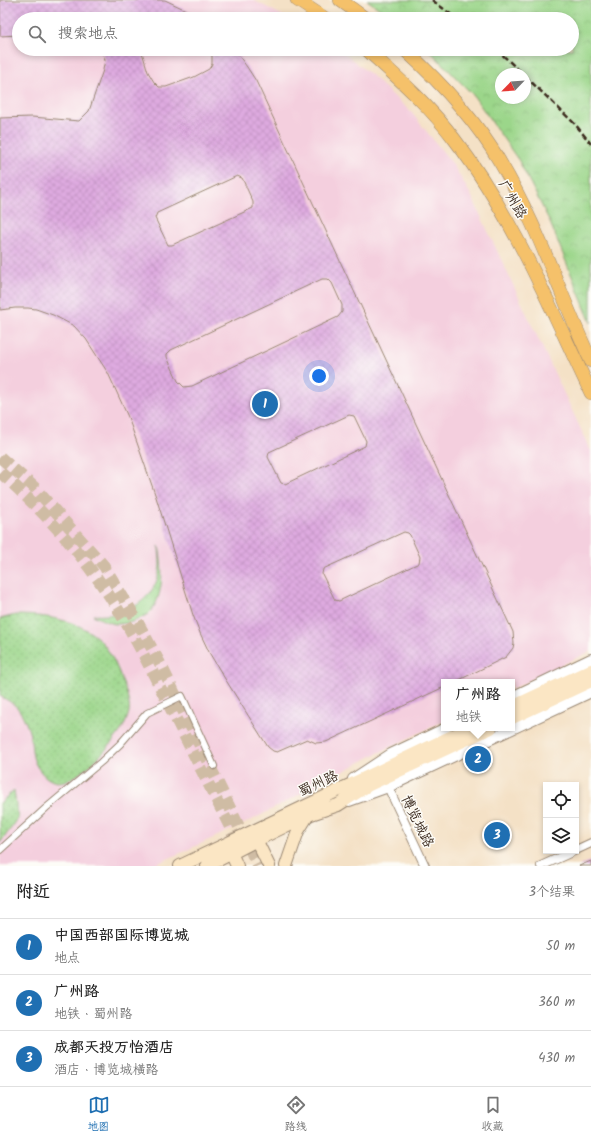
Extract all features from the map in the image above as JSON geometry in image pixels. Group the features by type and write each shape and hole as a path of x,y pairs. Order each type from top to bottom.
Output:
{"main road":[{"path":"297,0 315,12"},
{"path":"340,0 356,12"},
{"name":"广州路","path":"374,56 410,90 455,139 492,194 524,252 591,394"},
{"name":"广州路","path":"411,56 468,116 500,161 533,227 591,361"},
{"path":"515,707 591,670"},
{"path":"515,717 591,682"},
{"name":"蜀州路","path":"180,866 229,849 329,794 463,731"},
{"name":"蜀州路","path":"255,835 338,805 369,785 485,731"},
{"path":"286,866 298,831 308,815"},
{"path":"255,835 269,866"},
{"path":"229,849 237,866"},
{"name":"蜀州路","path":"207,866 229,849"}],"street":[{"path":"580,338 591,351"},
{"path":"515,695 591,659"},
{"path":"515,728 591,692"},
{"path":"0,850 46,808 106,757 147,714 182,696 214,766"},
{"path":"329,794 391,754 441,730"},
{"path":"338,805 388,787 508,731"},
{"name":"博览城路","path":"388,787 425,866"},
{"path":"579,849 591,843"},
{"path":"541,866 568,854"}],"shaded area":[{"path":"0,0 253,0 276,12 12,12 12,56 348,56 370,74 411,112 452,163 471,195 591,451 591,651 515,688 515,679 441,679 441,722 374,755 248,822 152,866 0,866"}],"green space":[{"path":"367,0 591,0 591,323 549,220 519,161 473,95 435,56 579,56 579,12 384,12"},
{"path":"159,546 162,572 160,591 154,607 148,614 134,621 119,624 107,622 93,615 105,615 128,610 146,597 153,588 158,577 160,565"},
{"path":"15,615 49,617 82,627 104,644 118,669 125,687 129,705 129,714 122,729 110,745 92,764 71,778 62,782 49,779 43,775 37,767 33,759 31,740 23,716 11,702 0,696 0,619"},
{"path":"14,790 18,819 0,843 0,803"}],"building":[{"path":"0,0 165,0 189,12 12,12 12,35 0,36"},
{"path":"104,56 143,56 148,72 154,82 159,87 166,87 194,77 209,69 212,64 212,56 239,56 247,67 256,81 513,632 513,648 506,657 461,679 441,679 441,688 326,742 316,743 307,739 277,752 268,747 210,654 200,633 156,497 128,417 108,373 86,339 74,326 53,315 36,309 15,308 0,310 0,118 32,117 79,121 89,111 105,60","holes":["237,176 242,178 253,202 253,208 172,245 168,245 155,218 157,213","322,279 328,279 332,283 342,305 342,312 338,317 192,386 184,387 178,381 167,357 167,354 171,350","349,415 354,416 366,441 365,446 285,484 281,483 268,457 269,452","404,532 410,535 420,557 419,563 339,601 335,600 322,574 323,569"]},
{"path":"591,861 591,866 579,866"}],"tunnel":[{"path":"0,457 34,487 104,566 132,612 162,667 258,866"},
{"path":"0,472 38,508 61,533 84,560 116,606 145,658 241,849"}],"railway":[{"path":"432,0 448,12"},
{"path":"504,56 517,68"},
{"path":"531,82 575,124 591,144"}],"place":[{"name":"中国西部国际博览城","path":"265,404"},
{"name":"广州路","path":"478,759"},
{"name":"成都天投万怡酒店","path":"497,835"}]}
